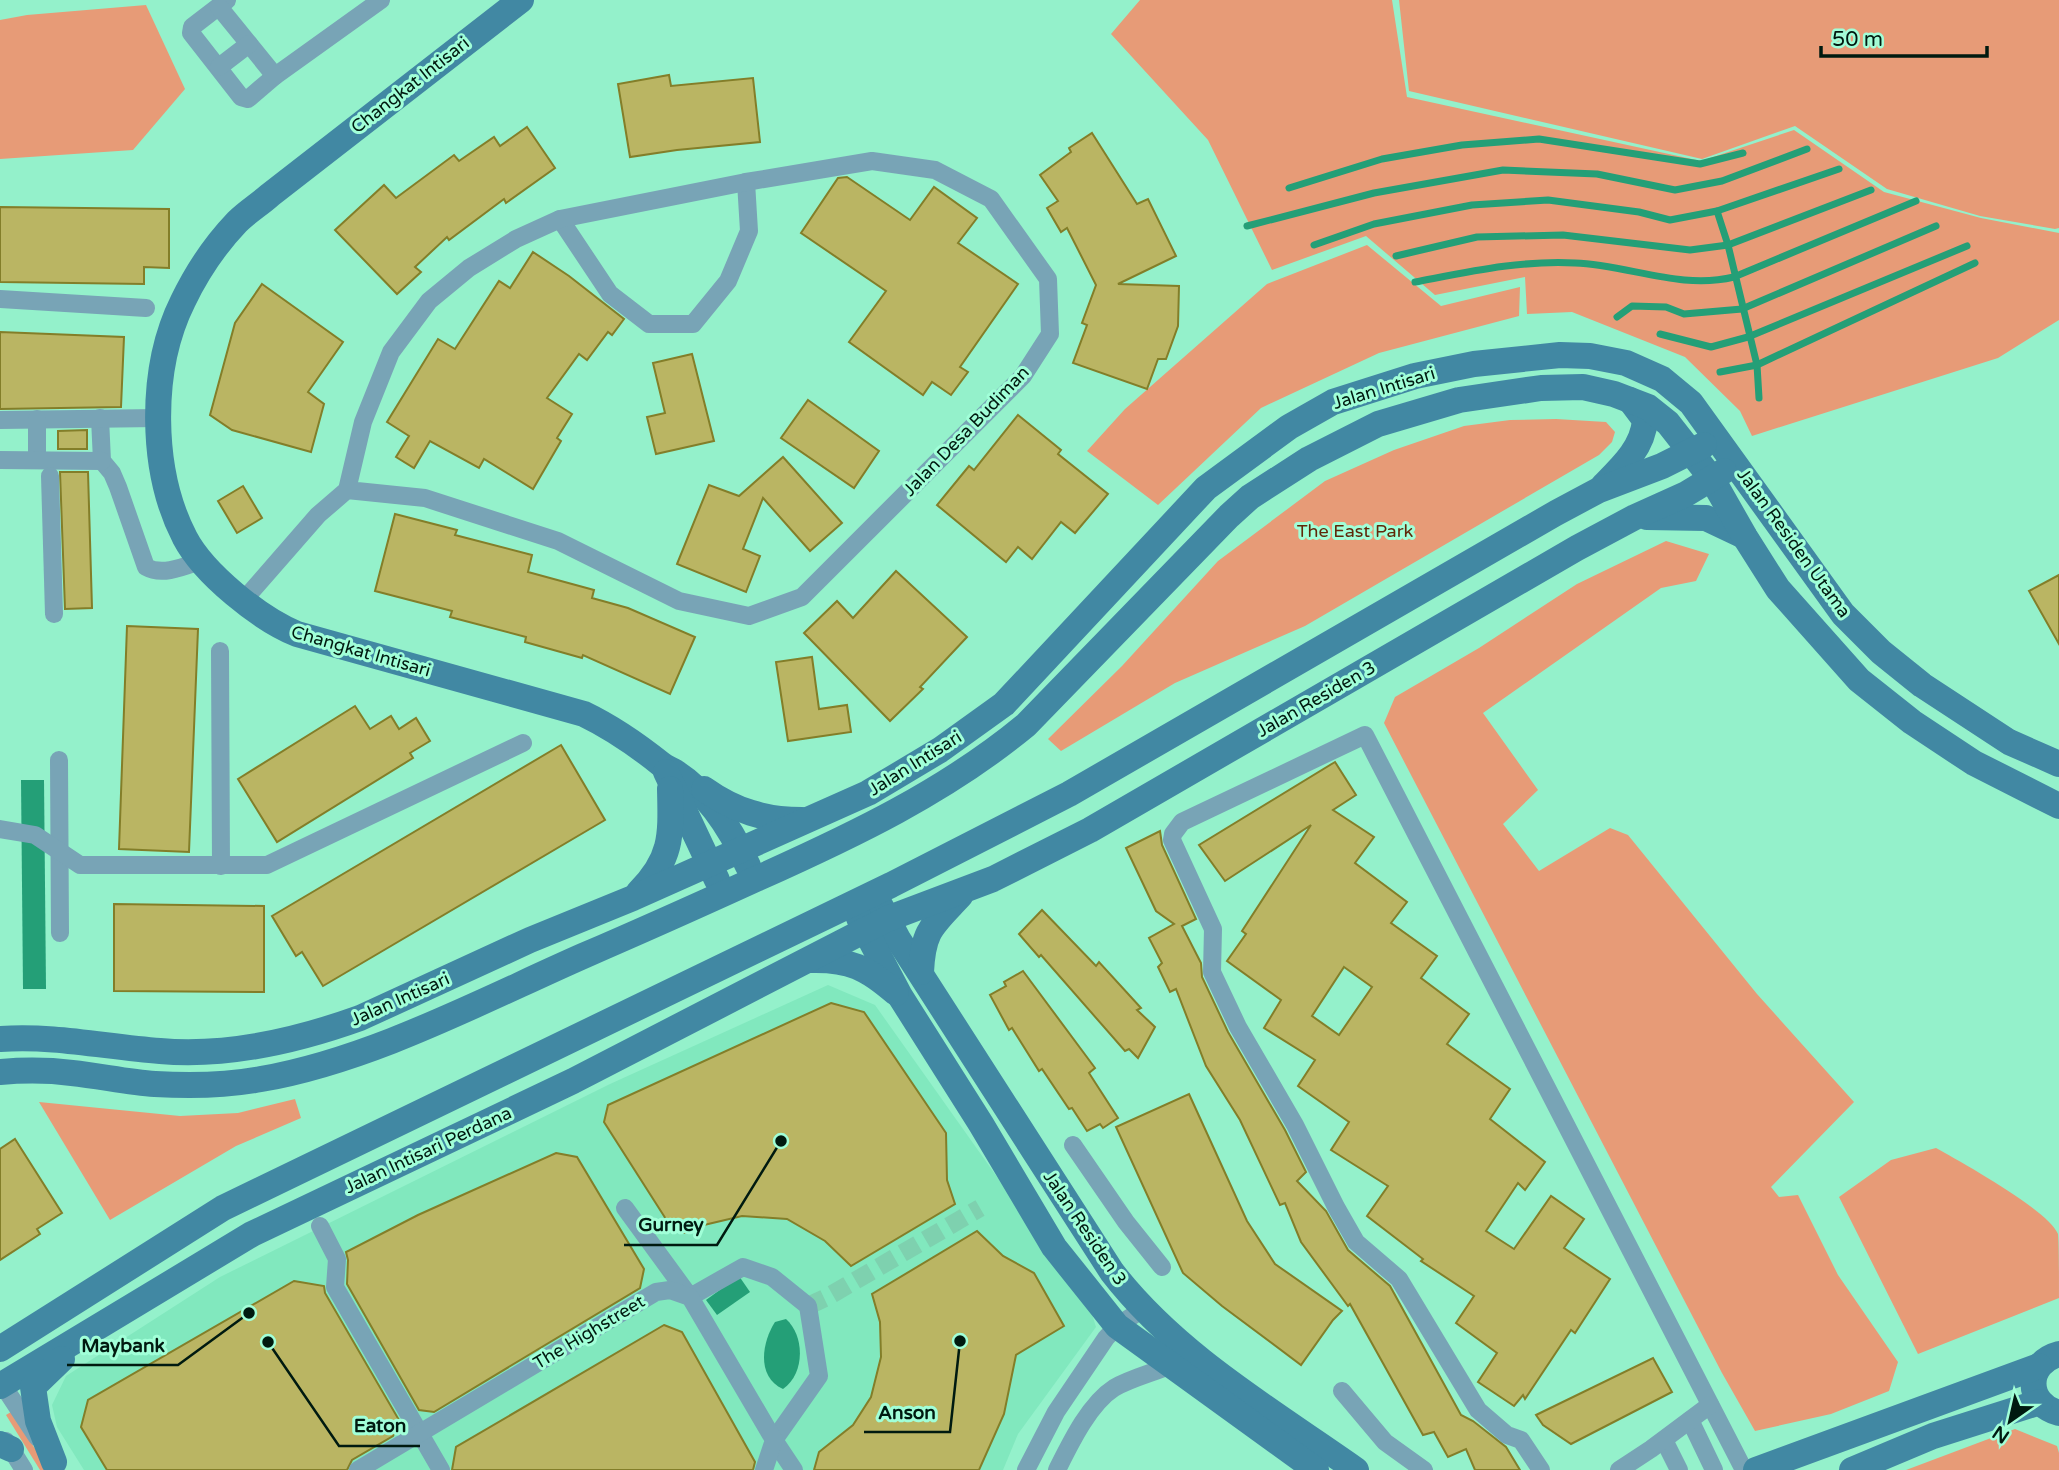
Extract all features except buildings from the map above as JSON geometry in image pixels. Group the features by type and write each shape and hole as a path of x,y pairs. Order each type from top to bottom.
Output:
{"street":[{"path":"275,76 249,44 223,3 192,27 191,33 241,97 248,99 275,76 381,0"},
{"name":"Changkat Intisari","path":"517,1 270,195 228,233 183,301 171,331 162,368 158,418 163,480 186,539 200,561 243,601 281,627 297,634 584,714 614,729 708,801 741,850 754,880"},
{"path":"219,67 249,44"},
{"name":"Jalan Desa Budiman","path":"872,161 935,170 991,199 1048,279 1050,334 1023,376 802,597 749,615 679,601 558,541 425,498 347,490 363,422 391,352 429,300 480,261 516,239 559,219 746,182 872,161"},
{"path":"559,219 610,293 649,324 693,324 728,281 749,232 746,182"},
{"path":"0,299 146,308"},
{"name":"Jalan Intisari","path":"0,1040 34,1037 163,1052 219,1051 269,1045 360,1018 530,940 633,898 869,793 940,750 1004,704 1206,488 1289,427 1333,402 1415,376 1474,364 1560,355 1590,356 1626,363 1662,379 1691,403 1736,463"},
{"name":"Jalan Intisari","path":"0,1072 69,1072 154,1084 183,1085 259,1080 334,1062 432,1023 870,826 952,781 1027,725 1250,497 1308,459 1378,424 1459,400 1542,388 1583,387 1630,400 1658,414 1691,452"},
{"path":"1599,490 1630,457 1644,428 1645,419 1630,400"},
{"path":"100,418 102,461 112,473 118,487 146,568 154,572 200,561"},
{"path":"0,420 158,418"},
{"path":"37,419 37,459"},
{"path":"862,898 1069,794 1599,490 1718,438"},
{"name":"Jalan Residen Utama","path":"1691,452 1712,479 1778,589 1858,680 1912,722 1974,763 2059,806"},
{"path":"0,460 102,461"},
{"name":"Jalan Residen Utama","path":"1736,463 1774,521 1843,614 1881,652 1923,685 2009,742 2059,764"},
{"name":"Jalan Residen 3","path":"876,925 993,879 1090,830 1635,517 1686,494 1736,463"},
{"path":"50,476 54,614"},
{"path":"243,601 318,515 347,490"},
{"path":"1635,517 1706,518 1745,537"},
{"path":"220,652 221,866"},
{"path":"1541,1470 1521,1440 1507,1435 1479,1410 1399,1279 1356,1242 1295,1125 1238,1027 1212,972 1213,929 1174,849 1173,834 1182,822 1365,735 1744,1470"},
{"path":"0,829 35,835 80,865 267,865 523,743"},
{"path":"59,760 60,933"},
{"path":"633,898 656,875 665,859 671,824 670,774 716,798 774,820 808,820"},
{"name":"Changkat Intisari","path":"670,774 723,894"},
{"path":"921,972 922,948 927,933 966,890"},
{"name":"Jalan Residen 3","path":"862,898 876,925 900,996 981,1124 1054,1247 1117,1326 1316,1470"},
{"name":"Jalan Intisari Perdana","path":"0,1349 223,1208 862,898"},
{"name":"Jalan Residen 3","path":"876,925 921,972 1111,1272 1143,1309 1209,1366 1356,1470"},
{"name":"Jalan Intisari Perdana","path":"1,1383 113,1319 252,1234 573,1081 876,925"},
{"path":"810,961 835,960 852,964 869,971 900,996"},
{"path":"1073,1145 1126,1222 1163,1268"},
{"path":"625,1208 690,1297 794,1470"},
{"path":"320,1226 337,1259 335,1287 441,1470"},
{"path":"690,1297 743,1267 772,1277 808,1306 819,1376 774,1440 764,1470"},
{"name":"The Highstreet","path":"358,1470 656,1292 670,1290 690,1297"},
{"path":"1026,1470 1056,1412 1100,1348 1117,1326 1143,1309"},
{"path":"56,1466 38,1422 33,1387 59,1361 113,1319"},
{"path":"0,1324 14,1327 38,1325"},
{"path":"1852,1470 1933,1436 2051,1412 2033,1384 2049,1360"},
{"path":"1756,1470 2049,1360"},
{"path":"1057,1470 1070,1443 1098,1402 1113,1389 1171,1365"},
{"path":"1,1383 56,1466"},
{"path":"1342,1391 1385,1442 1424,1470"},
{"path":"1619,1470 1710,1405"},
{"path":"1690,1420 1714,1470"},
{"path":"1664,1440 1679,1470"}],"shaded area":[{"path":"21,780 44,780 46,989 23,989"},
{"path":"828,985 875,1005 1090,1308 1096,1327 1018,1434 1003,1470 84,1470 57,1427 52,1405 66,1376 220,1277 610,1084"},
{"path":"739,1276 750,1292 717,1315 706,1300"},
{"path":"786,1319 797,1335 800,1355 795,1374 783,1389 769,1376 764,1358 767,1339 775,1322"}],"green space":[{"path":"1140,0 1392,0 1407,97 1701,161 1794,130 1884,192 1981,218 2059,233 2059,320 1998,358 1752,436 1740,411 1685,357 1572,312 1527,314 1525,277 1435,295 1366,236 1272,270 1208,140 1111,34"},
{"path":"1399,0 2059,0 2059,228 1980,216 1887,189 1795,126 1702,159 1409,91"},
{"path":"146,5 185,89 133,150 0,159 0,20 27,15"},
{"path":"1367,245 1441,306 1520,287 1519,316 1379,353 1261,408 1158,505 1087,451 1125,409 1267,284"},
{"name":"The East Park","path":"1510,420 1606,422 1615,432 1612,442 1599,455 1305,626 1175,683 1061,751 1048,739 1122,666 1218,561 1325,481 1394,450 1464,426"},
{"path":"1666,541 1709,554 1696,581 1661,588 1483,713 1538,790 1503,824 1539,871 1610,828 1628,835 1757,994 1854,1102 1771,1187 1779,1197 1798,1195 1838,1275 1898,1362 1889,1391 1831,1414 1755,1431 1722,1373 1384,723 1395,697 1479,648 1577,584"},
{"path":"295,1099 301,1118 236,1146 110,1220 39,1102 180,1116 238,1113"},
{"path":"1936,1148 2003,1187 2051,1224 2058,1234 2059,1298 1918,1354 1839,1197 1891,1160"},
{"path":"11,1412 49,1470 40,1470 6,1415"},
{"path":"2015,1429 2057,1446 2059,1470 1906,1470"}],"waterway":[{"path":"1289,188 1382,159 1462,145 1539,139 1700,164 1743,153"},
{"path":"1247,226 1374,193 1503,170 1597,174 1675,190 1722,181 1807,149"},
{"path":"1314,245 1374,224 1472,205 1548,200 1639,212 1670,220 1717,211 1839,169"},
{"path":"1396,256 1477,237 1563,235 1690,250 1728,245 1871,190"},
{"path":"1415,282 1535,263 1595,265 1694,281 1734,277 1916,201"},
{"path":"1717,211 1757,365 1759,398"},
{"path":"1617,317 1632,306 1666,307 1684,314 1742,309 1936,226"},
{"path":"1660,334 1711,347 1748,337 1967,246"},
{"path":"1720,372 1757,365 1975,263"}],"tunnel":[{"path":"808,1306 980,1208"}],"place":[{"name":"Gurney","path":"781,1141"},
{"name":"Maybank","path":"249,1313"},
{"name":"Anson","path":"960,1341"},
{"name":"Eaton","path":"268,1342"}]}
